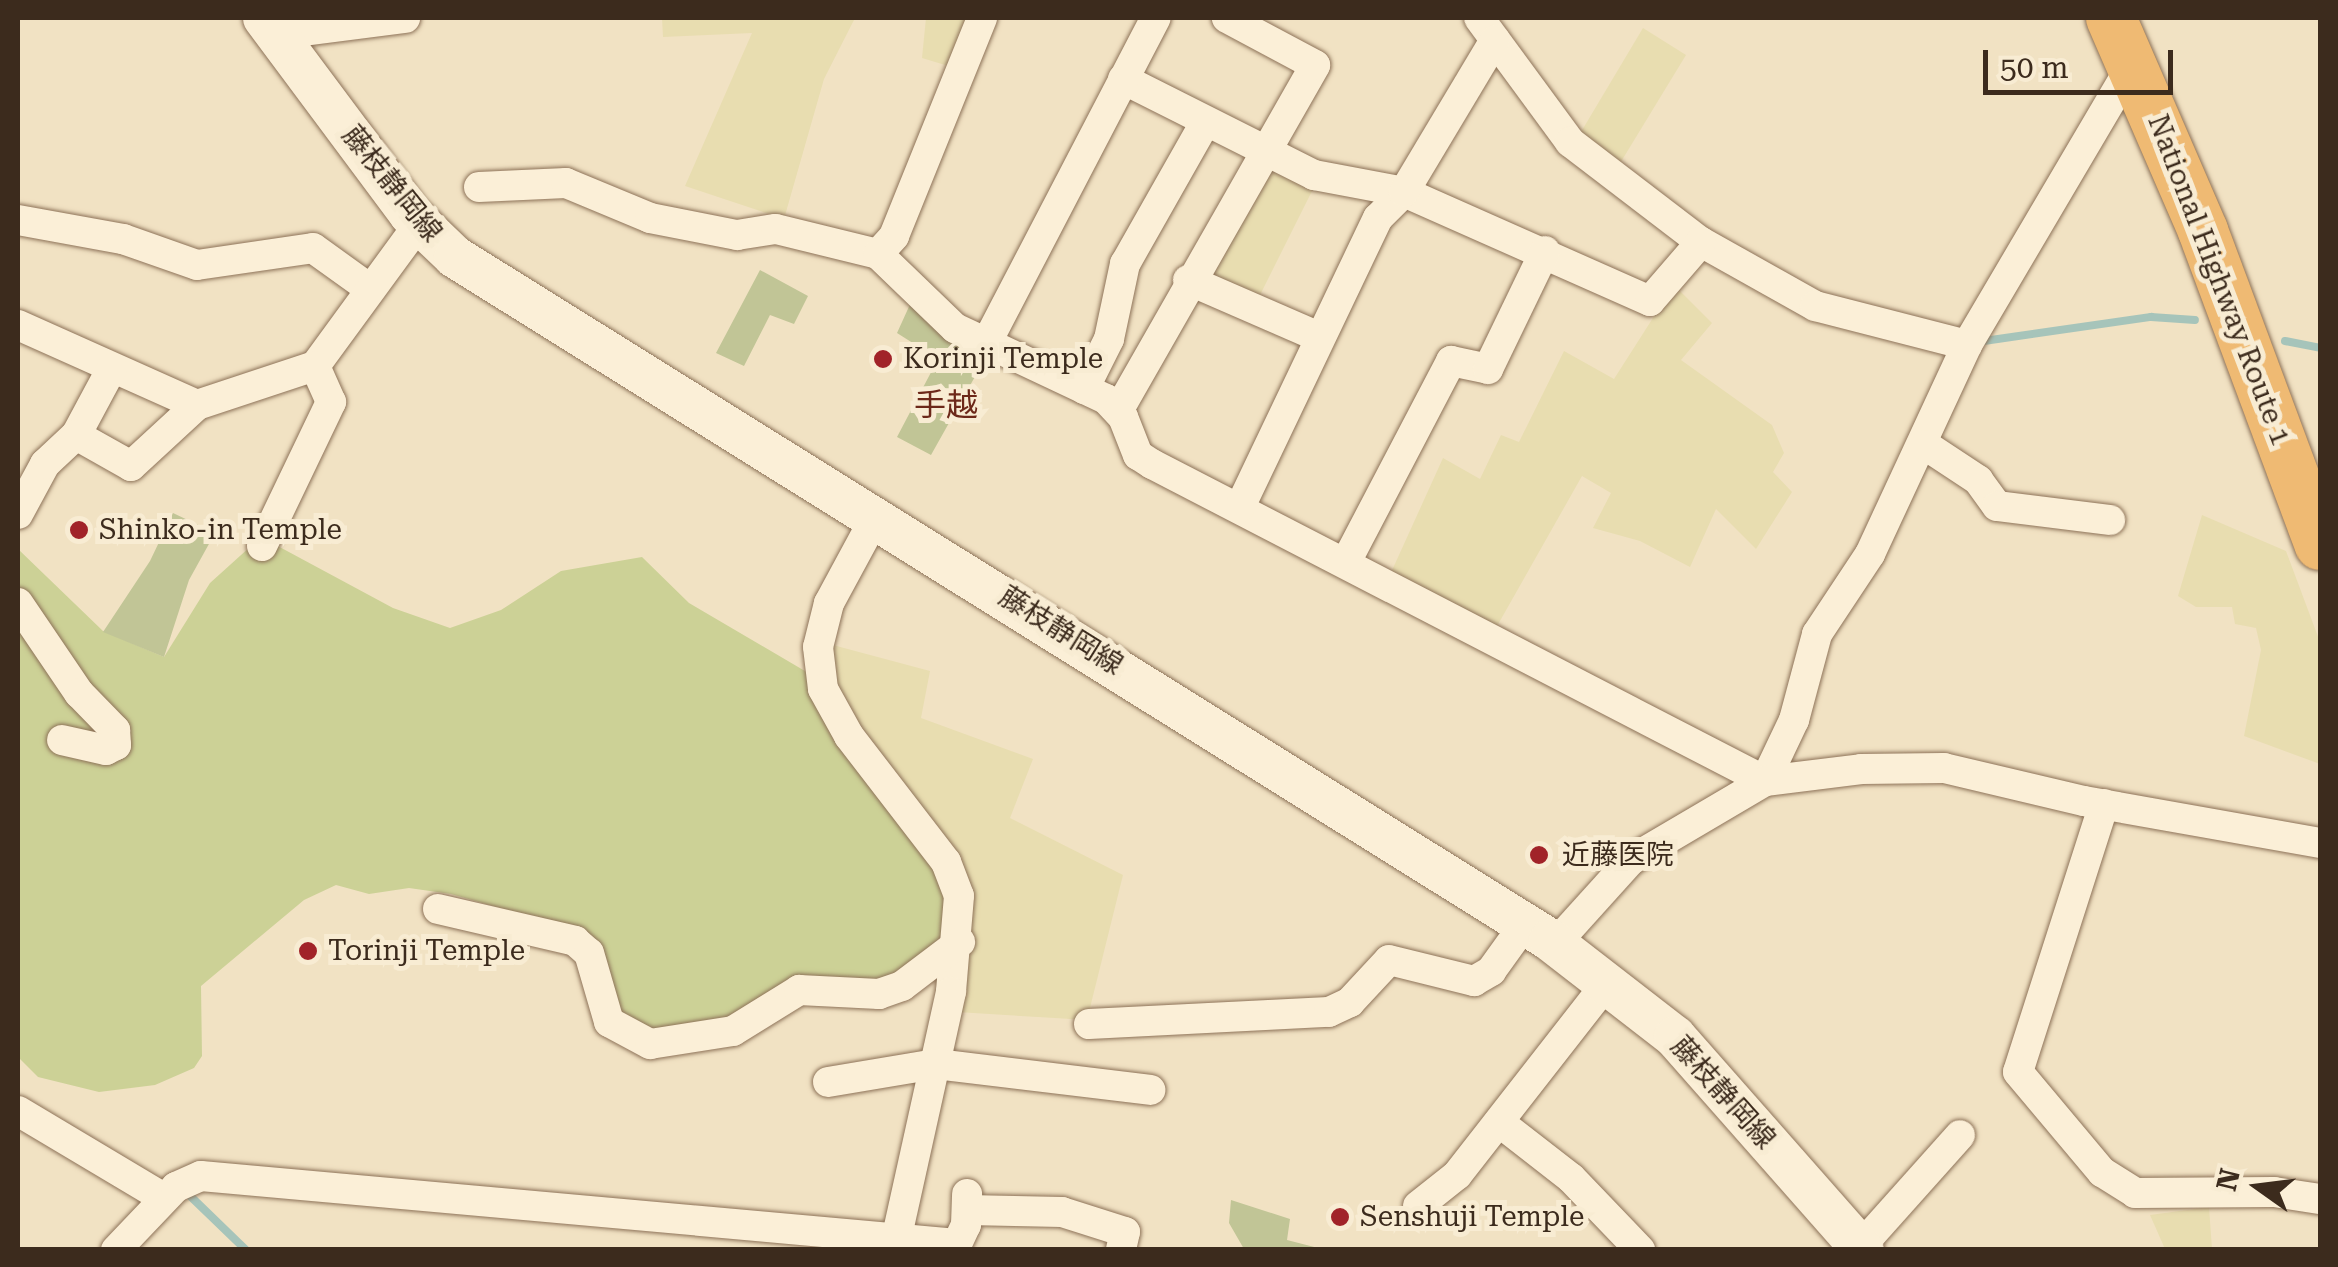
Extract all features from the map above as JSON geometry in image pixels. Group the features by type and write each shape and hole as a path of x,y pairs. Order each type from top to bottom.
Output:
{"highway":[{"name":"National Highway Route 1","path":"2111,18 2134,62 2320,546"}],"main road":[{"name":"藤枝静岡線","path":"273,30 420,224 454,257 1540,934 1675,1037 1862,1248"}],"street":[{"path":"273,30 302,31 404,18"},
{"path":"878,254 894,236 982,18"},
{"path":"987,342 1156,18"},
{"path":"1118,411 1188,280 1315,65 1227,18"},
{"path":"1240,507 1378,218 1404,192 1487,29 1570,142 1700,242 1815,306 1967,346"},
{"path":"1765,781 1794,720 1817,634 1870,554 1924,445 1983,309 2134,62"},
{"path":"1123,79 1314,176 1404,192 1650,300 1700,242"},
{"path":"1084,389 1109,339 1125,264 1206,121"},
{"path":"479,187 554,181 650,218 737,234 776,229 878,254 955,328 1084,389 1118,411 1138,454 1765,781"},
{"path":"18,220 123,238 196,265 313,248 370,289"},
{"path":"76,436 131,466 197,405 314,366 420,224"},
{"path":"1346,562 1451,361 1488,369 1545,251"},
{"path":"1188,280 1319,337"},
{"path":"18,325 197,405"},
{"path":"262,546 331,402 314,366"},
{"path":"18,514 44,464 76,436 112,368"},
{"path":"1924,445 1978,480 1998,506 2110,520"},
{"path":"876,518 829,603 818,646 823,689 850,736 946,862 959,896 960,942 895,1244"},
{"path":"18,602 80,693 115,730 116,745 106,750 62,740"},
{"path":"1089,1024 1329,1012 1350,1002 1389,960 1474,981 1491,972 1631,860 1765,781 1927,767 2320,843"},
{"path":"2104,804 2018,1072 2102,1172 2135,1193 2274,1192 2320,1199"},
{"path":"438,909 574,941 589,954 609,1022 650,1044 733,1031 799,990 879,994 902,986 960,942"},
{"path":"1418,1206 1457,1175 1606,984"},
{"path":"828,1082 936,1064 1150,1090"},
{"path":"18,1111 164,1198"},
{"path":"1499,1122 1571,1178 1640,1250"},
{"path":"1862,1248 1960,1135"},
{"path":"116,1250 164,1198 201,1176 225,1176 895,1244 957,1244 967,1202 1062,1212 1126,1232 1121,1250"}],"shaded area":[{"path":"662,18 855,18 824,79 784,219 685,186 752,33 663,37"},
{"path":"926,18 975,18 955,68 922,58"},
{"path":"1643,28 1686,55 1619,165 1578,137"},
{"path":"1268,162 1315,185 1258,299 1208,279"},
{"path":"1674,285 1712,323 1681,360 1772,425 1784,453 1773,472 1792,492 1756,549 1716,509 1690,567 1640,541 1593,528 1611,493 1582,476 1492,635 1389,577 1443,458 1480,479 1501,435 1519,442 1564,351 1614,379"},
{"path":"2202,515 2286,551 2320,642 2320,764 2244,736 2261,650 2256,628 2235,624 2232,607 2196,607 2178,596"},
{"path":"829,644 930,671 921,718 1033,759 1010,818 1123,875 1087,1020 957,1012 832,691"},
{"path":"2209,1207 2212,1249 2165,1249 2150,1215"}],"green space":[{"path":"760,270 808,296 794,324 770,315 744,366 716,353"},
{"path":"912,300 986,357 931,455 897,437 938,359 897,333"},
{"path":"173,513 215,533 189,580 164,657 103,632 150,561"},
{"path":"261,537 393,608 450,628 501,610 561,571 642,557 689,603 810,674 935,862 948,893 946,939 913,974 742,1018 650,1033 621,1016 606,988 531,917 451,894 409,888 369,894 336,885 304,900 201,986 202,1056 194,1068 155,1085 99,1092 38,1077 18,1057 18,549 103,631 164,657 210,583"},
{"path":"1231,1200 1290,1219 1287,1240 1322,1249 1244,1249 1229,1223"}],"waterway":[{"path":"1977,342 2151,317 2195,320"},
{"path":"2285,341 2320,348"},
{"path":"185,1191 246,1250"}],"place":[{"name":"Korinji Temple","path":"883,359"},
{"name":"Shinko-in Temple","path":"79,530"},
{"name":"近藤医院","path":"1539,855"},
{"name":"Torinji Temple","path":"308,951"},
{"name":"Senshuji Temple","path":"1340,1217"}],"district":[{"name":"手越","path":"946,405"}]}
